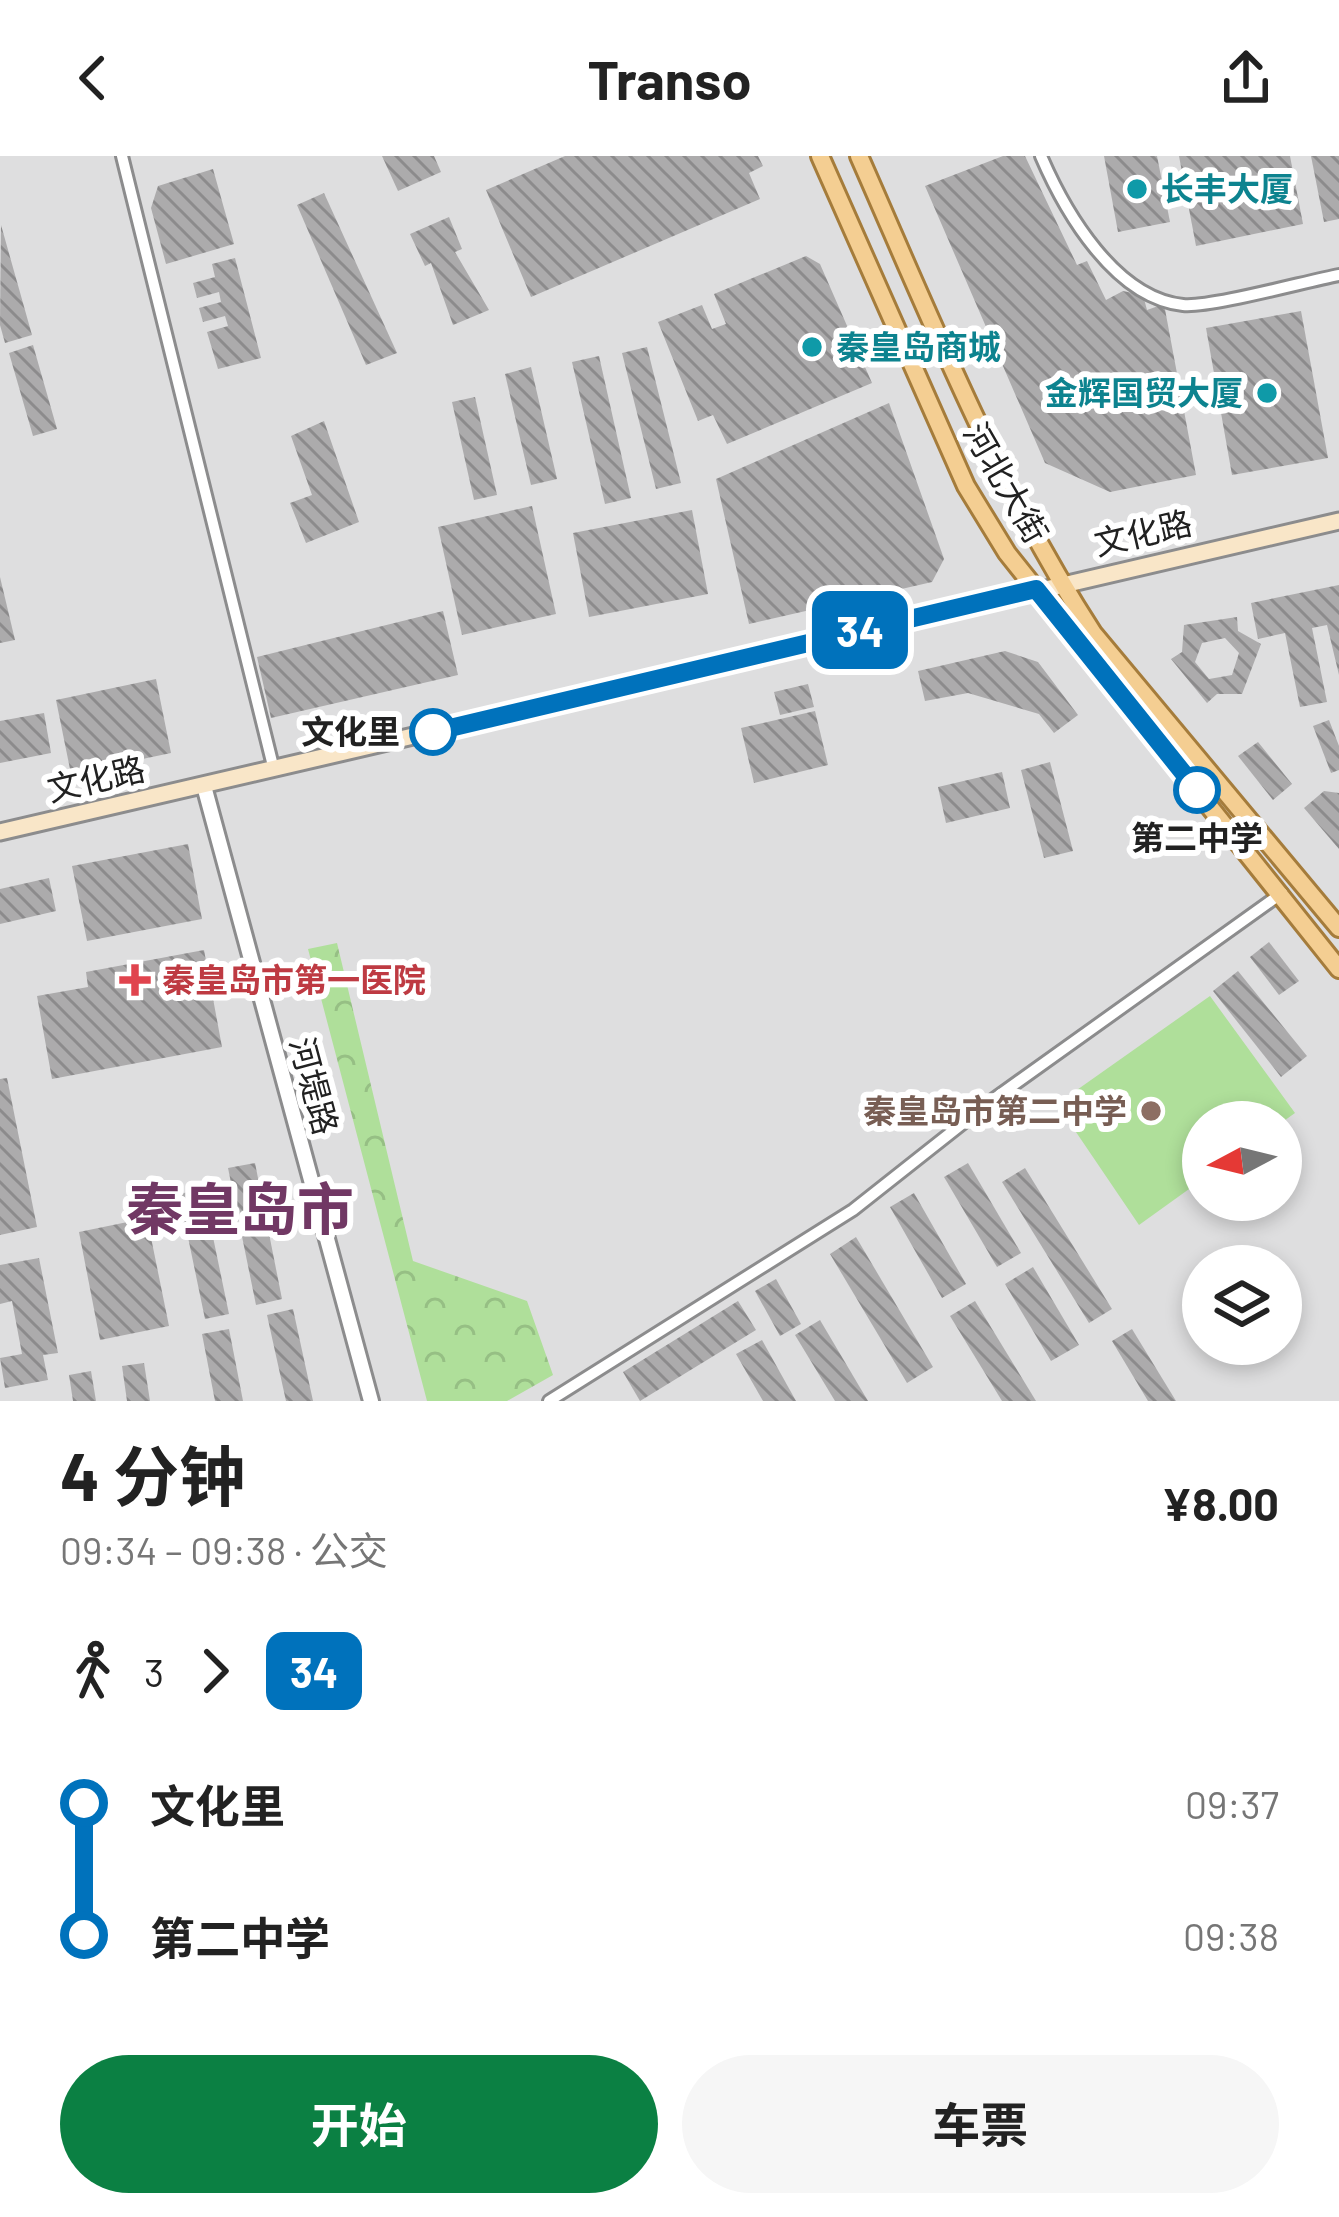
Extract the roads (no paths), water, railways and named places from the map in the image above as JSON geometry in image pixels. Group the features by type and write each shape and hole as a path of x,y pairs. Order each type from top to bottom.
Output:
{"main road":[{"name":"河北大街","path":"820,156 966,486 1036,589 1339,970"},
{"path":"859,156 1018,505 1061,583 1093,633 1339,928"},
{"name":"文化路","path":"0,832 1339,520"}],"street":[{"path":"122,156 268,772"},
{"path":"1041,156 1062,205 1119,277 1183,305 1339,275"},
{"name":"河堤路","path":"204,786 370,1401"},
{"path":"549,1401 853,1210 991,1101 1282,893"}],"place":[{"name":"长丰大厦","path":"1137,189"},
{"name":"秦皇岛商城","path":"812,347"},
{"name":"金辉国贸大厦","path":"1267,393"},
{"name":"文化里","path":"433,732"},
{"name":"第二中学","path":"1197,790"},
{"name":"秦皇岛市第一医院","path":"135,980"},
{"name":"秦皇岛市第二中学","path":"1151,1111"}],"district":[{"name":"秦皇岛市","path":"240,1210"}]}
